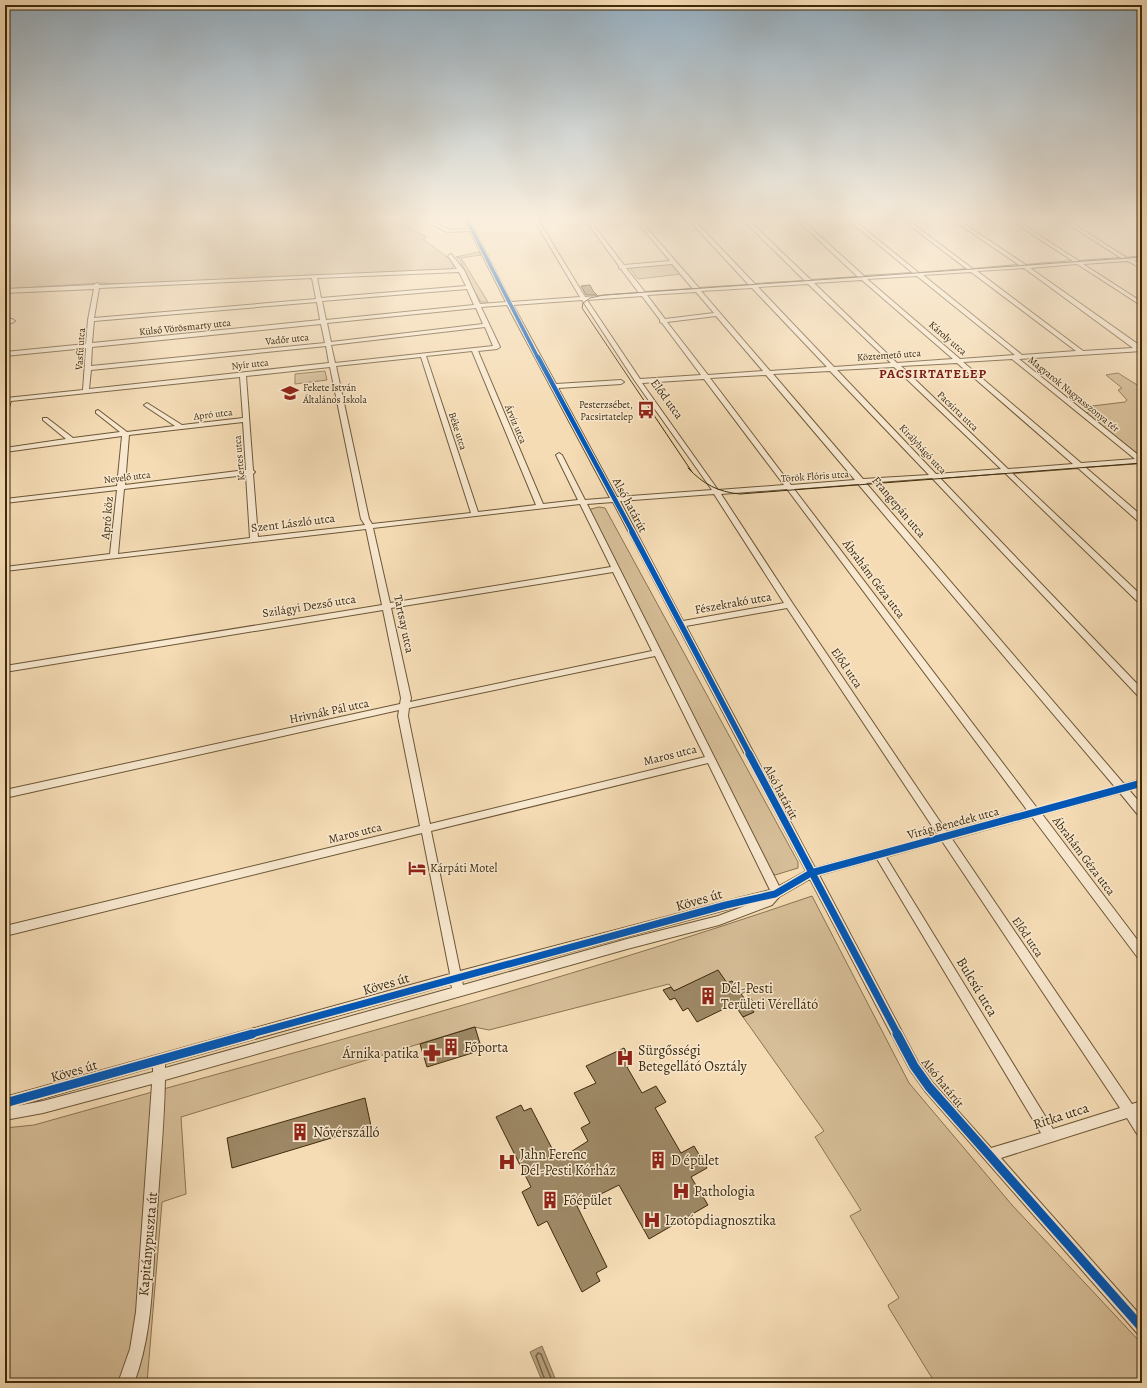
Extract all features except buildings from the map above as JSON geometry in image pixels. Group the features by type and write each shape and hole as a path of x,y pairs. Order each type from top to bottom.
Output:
{"street":[{"path":"5,291 157,283"},
{"name":"Tartsay utca","path":"315,283 365,519 368,526 406,698 403,716 458,992"},
{"path":"467,283 487,325"},
{"name":"Alsó határút","path":"499,283 681,624 811,873 921,1076 1142,1328"},
{"name":"Előd utca","path":"574,283 638,382 717,493 789,605 1142,1130"},
{"name":"Ábrahám Géza utca","path":"633,283 1142,955"},
{"name":"Frangepán utca","path":"692,283 1142,812"},
{"name":"Királyhágó utca","path":"753,283 1142,695"},
{"name":"Külső Vörösmarty utca","path":"5,354 486,305 799,283"},
{"name":"Pacsirta utca","path":"810,283 1142,601"},
{"name":"Károly utca","path":"869,283 1142,520"},
{"path":"930,283 1020,356"},
{"path":"988,283 1082,353"},
{"path":"1047,283 1140,349"},
{"path":"1109,283 1142,304"},
{"name":"Vasfű utca","path":"86,390 91,320 97,285"},
{"path":"91,320 468,286"},
{"path":"662,321 718,314"},
{"path":"5,321 12,321"},
{"name":"Vadőr utca","path":"88,368 328,344 487,325"},
{"name":"Nyír utca","path":"6,399 497,347 487,325"},
{"name":"Árvíz utca","path":"474,349 540,506"},
{"name":"Köztemető utca","path":"638,382 1140,349"},
{"name":"Béke utca","path":"423,355 475,514"},
{"name":"Magyarok Nagyasszonya tér","path":"1013,357 1141,461"},
{"name":"Kertes utca","path":"243,374 251,472 254,540"},
{"path":"554,386 620,382"},
{"path":"5,410 6,399"},
{"name":"Apró utca","path":"147,405 182,428"},
{"path":"98,412 126,434"},
{"path":"45,419 72,440"},
{"name":"Apró utca","path":"5,450 72,440 246,420"},
{"name":"Apró köz","path":"114,556 126,434"},
{"path":"559,455 711,759 776,894"},
{"name":"Török Flóris utca","path":"583,502 790,488 1141,461"},
{"name":"Nevelő utca","path":"5,501 251,472"},
{"name":"Szent László utca","path":"5,569 583,502"},
{"name":"Szilágyi Dezső utca","path":"5,669 616,569"},
{"name":"Fészekrakó utca","path":"681,624 789,605"},
{"name":"Hrivnák Pál utca","path":"5,794 405,706 658,653"},
{"name":"Maros utca","path":"5,931 711,759"},
{"name":"Virág Benedek utca","path":"776,894 811,873 1142,783"},
{"name":"Bulcsú utca","path":"879,854 1050,1136"},
{"name":"Köves út","path":"5,1103 456,978 687,922 719,920 768,902 776,894"},
{"name":"Köves út","path":"5,1114 43,1106 159,1076 458,992 687,922"},
{"path":"439,997 456,978"},
{"name":"Kapitánypuszta út","path":"126,1383 134,1362 140,1332 153,1183 159,1060"},
{"name":"Ritka utca","path":"990,1155 1142,1107"}],"shaded area":[{"path":"5,283 146,283 102,283 5,289"},
{"path":"469,283 476,283 488,302 481,302"},
{"path":"325,371 327,380 295,384 295,374"},
{"path":"1118,373 1142,388 1142,457 1085,413 1089,412 1084,407 1125,402 1127,400 1118,390 1122,388 1106,375"},
{"path":"599,507 605,508 798,862 798,868 775,875 771,871 587,510"},
{"path":"812,896 909,1083 1012,1205 1142,1344 1142,1383 935,1383 889,1308 888,1305 899,1298 850,1216 861,1210 815,1137 824,1131 743,1017 754,1012 748,1004 753,1001 745,992 741,994 732,981 727,983 718,971 674,991 669,984 489,1030 474,1027 181,1117 186,1194 162,1202 147,1383 5,1383 5,1128 34,1125 327,1044 522,988 619,959"}],"water":[{"path":"542,1346 557,1383 543,1383 530,1352"}],"tram line":[{"path":"692,472 582,308 583,303 590,298 604,295 777,283"},
{"path":"692,472 699,479 711,486 740,494 1142,463"},
{"path":"688,468 692,472"}],"cycle path":[{"path":"499,283 619,507 914,1066 929,1087 1142,1328"},
{"path":"5,1103 416,988 726,905 775,894 811,873 1142,783"}],"place":[{"name":"Fekete István Általános Iskola","path":"290,393"},
{"name":"Pesterzsébet, Pacsirtatelep","path":"646,410"},
{"name":"Kárpáti Motel","path":"417,868"},
{"name":"Dél-Pesti Területi Vérellátó","path":"708,996"},
{"name":"Főporta","path":"451,1047"},
{"name":"Árnika patika","path":"432,1053"},
{"name":"Sürgősségi Betegellátó Osztály","path":"625,1058"},
{"name":"Nővérszálló","path":"300,1132"},
{"name":"D épület","path":"658,1160"},
{"name":"Jahn Ferenc Dél-Pesti Kórház","path":"507,1162"},
{"name":"Pathologia","path":"681,1191"},
{"name":"Főépület","path":"550,1200"},
{"name":"Izotópdiagnosztika","path":"652,1220"}],"district":[{"name":"PACSIRTATELEP","path":"933,373"}]}
